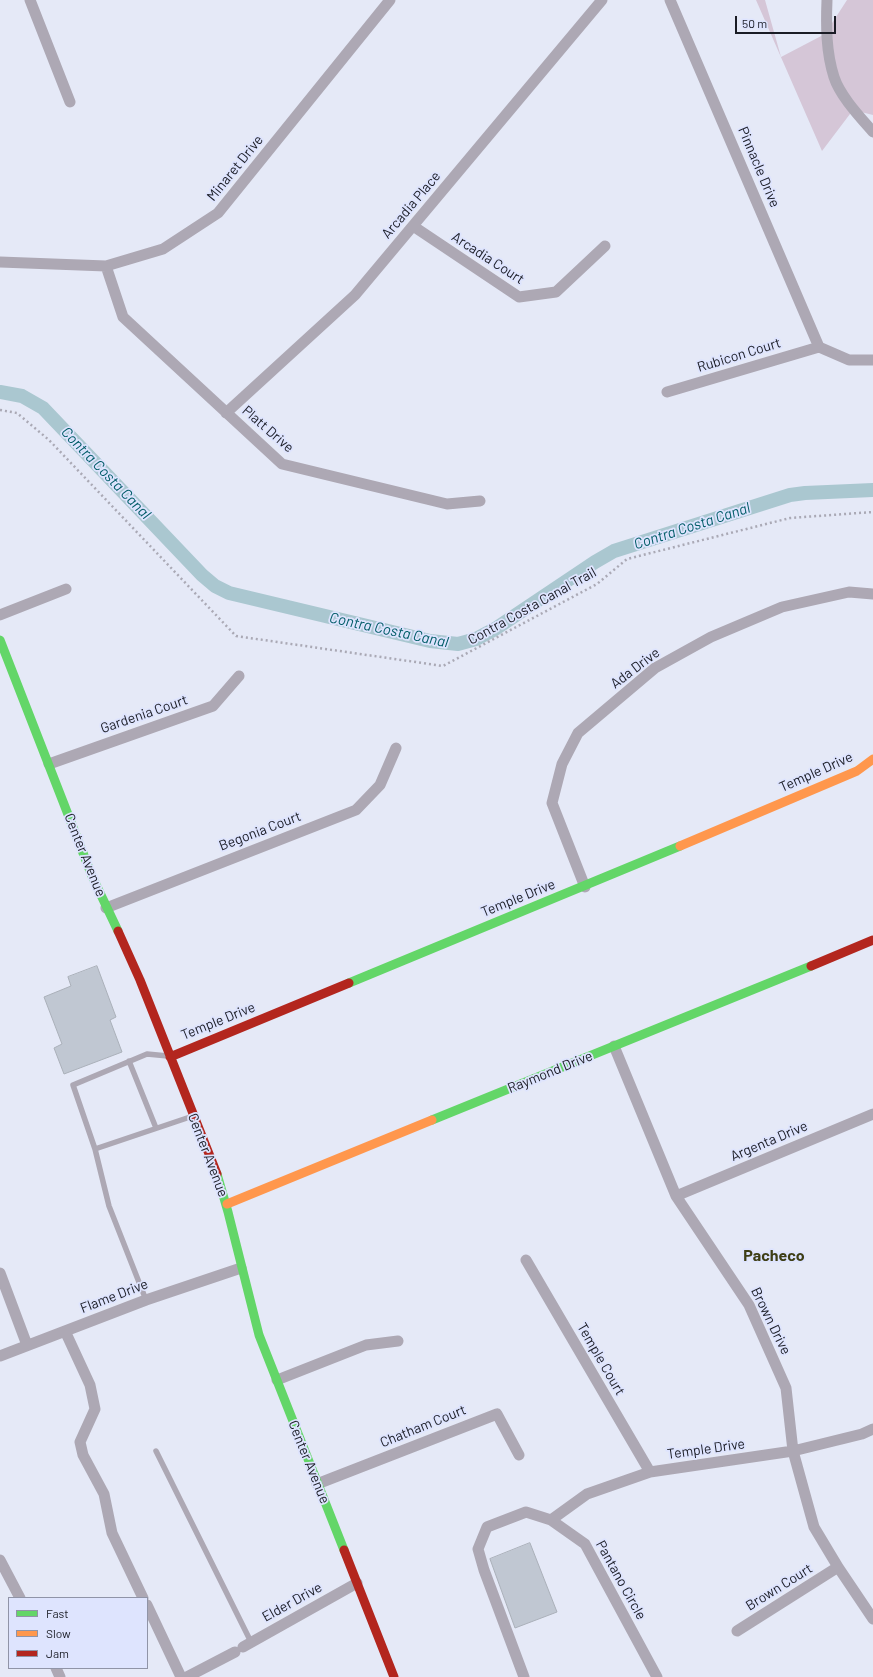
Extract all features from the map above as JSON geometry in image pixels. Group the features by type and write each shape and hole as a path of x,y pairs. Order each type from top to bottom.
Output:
{"street":[{"path":"30,0 70,102"},
{"name":"Minaret Drive","path":"0,262 106,266 163,250 218,213 390,0"},
{"name":"Arcadia Place","path":"226,413 355,295 602,0"},
{"name":"Pinnacle Drive","path":"670,0 819,347"},
{"path":"826,0 825,34 834,78 853,110 873,132"},
{"name":"Arcadia Court","path":"413,226 519,297 556,292 605,246"},
{"name":"Platt Drive","path":"106,266 123,316 282,464 447,504 480,501"},
{"path":"819,347 849,360 873,360"},
{"name":"Rubicon Court","path":"667,392 819,347"},
{"path":"0,615 66,589"},
{"name":"Ada Drive","path":"585,887 552,803 562,764 578,733 656,668 711,636 782,607 849,592 873,594"},
{"name":"Center Avenue","path":"0,640 106,908 140,980 194,1116 227,1204 258,1335 394,1677"},
{"name":"Gardenia Court","path":"48,764 213,706 239,676"},
{"name":"Begonia Court","path":"106,908 356,810 380,785 396,748"},
{"name":"Temple Drive","path":"170,1057 585,887 858,771 873,759"},
{"name":"Raymond Drive","path":"227,1204 873,940"},
{"name":"Brown Drive","path":"614,1046 676,1196 749,1305 786,1388 793,1451 814,1527 838,1567 873,1619"},
{"name":"Argenta Drive","path":"676,1196 873,1114"},
{"name":"Temple Court","path":"526,1260 650,1472"},
{"name":"Flame Drive","path":"0,1356 146,1300 241,1268"},
{"path":"0,1273 27,1345"},
{"path":"65,1331 90,1385 95,1409 80,1442 82,1455 104,1494 112,1533 143,1597"},
{"path":"276,1380 366,1345 398,1341"},
{"name":"Chatham Court","path":"317,1484 497,1414 519,1455"},
{"name":"Temple Drive","path":"551,1520 587,1494 650,1472 793,1451 862,1434 873,1429"},
{"name":"Pantano Circle","path":"524,1677 484,1570 478,1549 487,1527 526,1512 551,1520 585,1544 657,1677"},
{"path":"0,1560 19,1597"},
{"name":"Brown Court","path":"737,1632 838,1567"},
{"name":"Elder Drive","path":"187,1677 357,1584"},
{"path":"148,1607 182,1677"}],"lane":[{"path":"146,1300 109,1206 95,1149 73,1085 147,1054 170,1057"},
{"path":"129,1061 156,1128"},
{"path":"95,1149 194,1116"},
{"path":"156,1451 243,1647"}],"path":[{"name":"Contra Costa Canal Trail","path":"0,410 17,413 49,440 236,636 443,666 597,584 627,559 790,518 873,512"}],"shaded area":[{"path":"756,0 765,0 781,57 825,34 847,0 873,0 873,115 853,110 822,151"}],"building":[{"path":"97,966 116,1017 110,1020 122,1052 64,1074 54,1048 62,1044 44,997 71,986 68,977"},
{"path":"530,1543 557,1612 515,1628 490,1559"}],"waterway":[{"name":"Contra Costa Canal","path":"0,392 22,396 43,408 202,575 215,586 229,593 430,641 458,644 476,639 495,629 595,562 614,551 790,495 873,490"}],"traffic: fast":[{"path":"0,640 92,876 118,931"},
{"path":"349,983 680,846"},
{"path":"432,1120 811,966"},
{"path":"217,1174 259,1335 344,1550"}],"traffic: slow":[{"path":"680,846 857,771 873,759"},
{"path":"227,1204 432,1120"}],"traffic: jam":[{"path":"118,931 140,980 217,1174"},
{"path":"811,966 873,940"},
{"path":"170,1057 349,983"},
{"path":"344,1550 394,1677"}],"district":[{"name":"Pacheco","path":"774,1256"}]}
